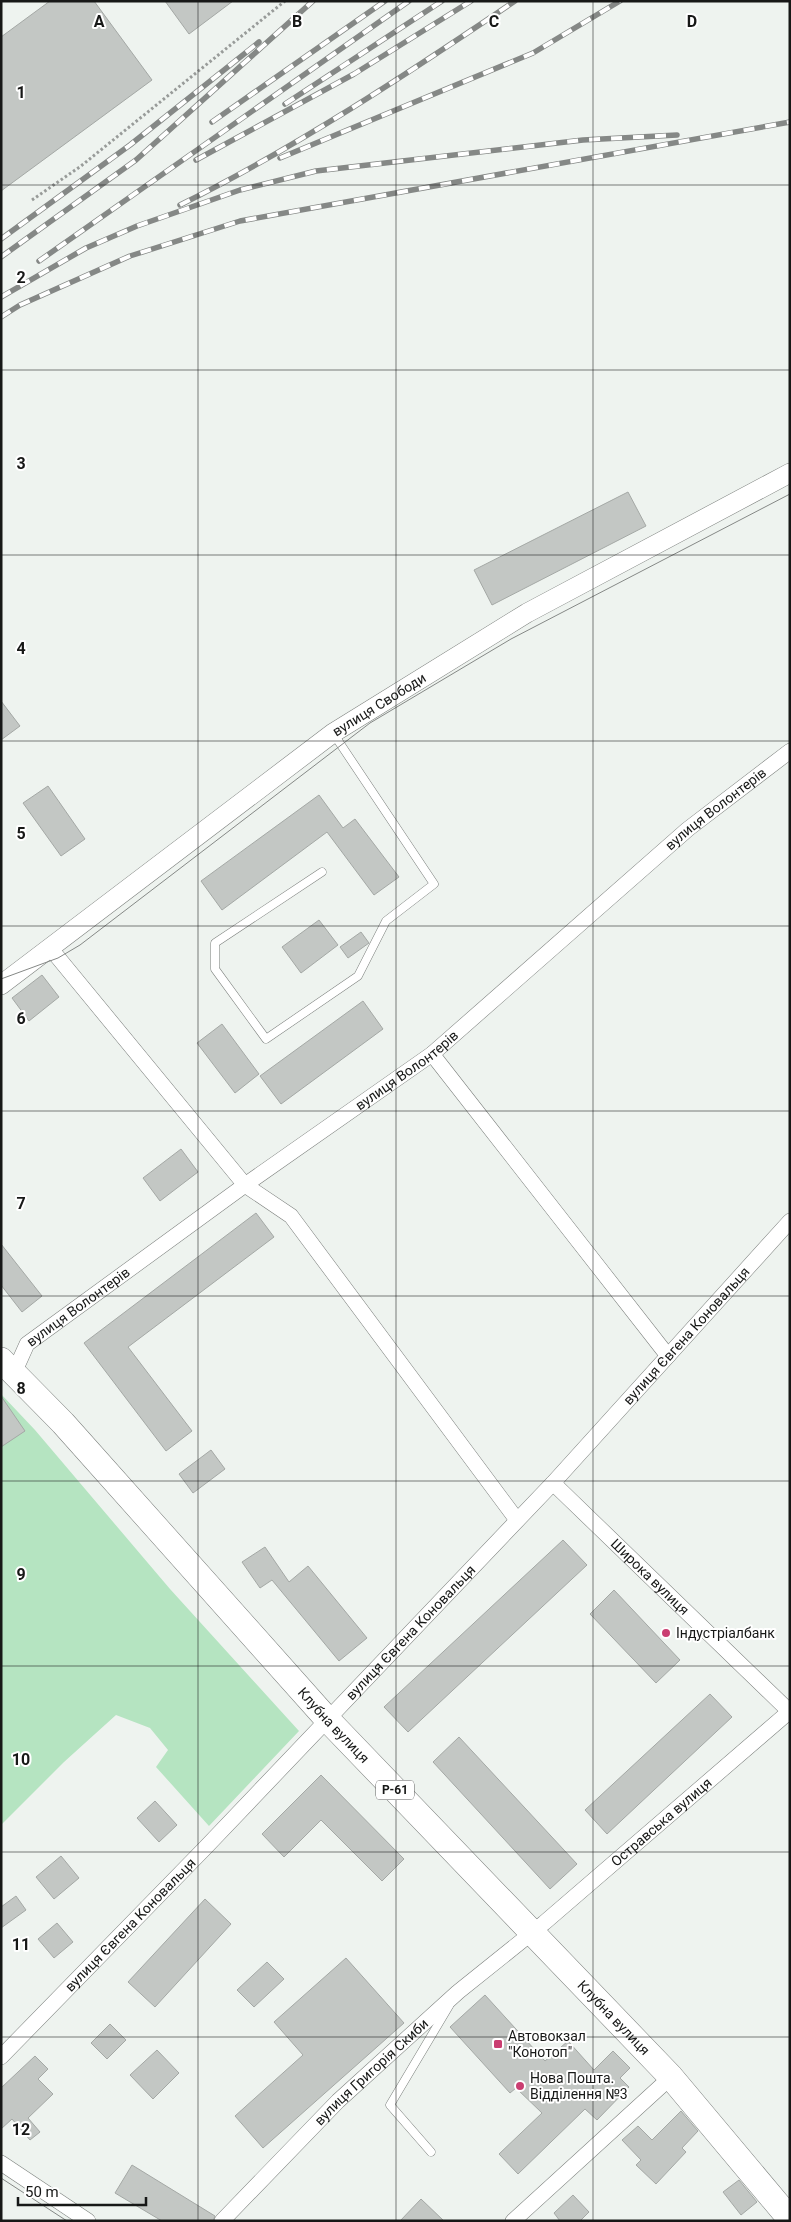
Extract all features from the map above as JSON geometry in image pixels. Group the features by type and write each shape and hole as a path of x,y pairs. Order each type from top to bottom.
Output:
{"main road":[{"name":"Клубна вулиця","path":"8,1367 63,1423 327,1719 670,2077 790,2219"}],"street":[{"name":"вулиця Свободи","path":"1,985 51,949 333,733 527,613 789,476"},
{"name":"вулиця Волонтерів","path":"8,1367 27,1344 245,1185 432,1054 688,829 790,751"},
{"path":"51,949 245,1185 290,1216 517,1520"},
{"path":"432,1054 668,1356"},
{"name":"вулиця Євгена Коновальця","path":"1,2057 206,1847 553,1483 790,1221"},
{"name":"Широка вулиця","path":"553,1483 790,1711"},
{"name":"Остравська вулиця","path":"532,1933 790,1711"},
{"name":"вулиця Григорія Скиби","path":"222,2221 338,2100 458,1992 532,1933"},
{"path":"513,2221 670,2077"},
{"path":"1,2163 88,2221"}],"lane":[{"path":"322,872 215,943 215,969 266,1040 358,976 386,921 434,884 333,733"},
{"path":"431,2152 390,2105 458,1992"}],"path":[{"path":"32,200 81,166 285,1"}],"green space":[{"path":"1,1394 35,1430 170,1589 299,1731 209,1826 156,1767 168,1750 150,1728 116,1715 64,1762 1,1825"}],"building":[{"path":"50,1 94,1 152,80 1,191 1,37"},
{"path":"165,1 233,1 189,34"},
{"path":"628,492 646,526 492,605 474,570"},
{"path":"1,701 20,726 1,740"},
{"path":"48,786 85,839 61,856 23,803"},
{"path":"319,795 343,828 355,819 399,877 374,895 327,832 222,910 201,881"},
{"path":"319,920 338,945 301,973 282,947"},
{"path":"361,932 369,943 348,958 340,947"},
{"path":"42,975 59,997 29,1021 12,998"},
{"path":"363,1001 383,1029 281,1104 260,1076"},
{"path":"222,1024 259,1074 235,1093 197,1043"},
{"path":"181,1149 198,1172 160,1201 143,1178"},
{"path":"256,1213 274,1237 128,1347 192,1431 166,1451 84,1343"},
{"path":"1,1244 42,1296 22,1312 1,1285"},
{"path":"1,1396 25,1431 1,1447"},
{"path":"211,1450 225,1469 193,1493 179,1474"},
{"path":"563,1540 587,1565 408,1732 384,1707"},
{"path":"265,1547 289,1582 308,1566 367,1638 339,1661 272,1580 260,1588 242,1562"},
{"path":"614,1590 680,1660 656,1683 590,1614"},
{"path":"710,1694 732,1717 607,1834 585,1810"},
{"path":"459,1737 577,1864 550,1889 433,1762"},
{"path":"321,1775 404,1859 382,1881 321,1820 284,1857 262,1834"},
{"path":"155,1801 177,1825 159,1842 137,1818"},
{"path":"61,1856 79,1878 54,1899 36,1877"},
{"path":"16,1896 26,1910 1,1928 1,1907"},
{"path":"205,1899 231,1924 155,2007 128,1982"},
{"path":"57,1923 73,1942 54,1958 38,1939"},
{"path":"346,1958 404,2023 263,2148 235,2116 303,2055 274,2022"},
{"path":"267,1962 284,1979 254,2007 237,1990"},
{"path":"485,1995 545,2061 568,2041 594,2070 613,2051 630,2068 620,2078 629,2087 597,2120 585,2109 518,2174 499,2154 542,2113 516,2088 510,2093 450,2027"},
{"path":"110,2024 126,2040 107,2059 91,2043"},
{"path":"157,2050 179,2073 153,2099 130,2075"},
{"path":"35,2056 48,2069 38,2079 53,2094 28,2118 40,2132 30,2140 12,2119 1,2129 1,2088"},
{"path":"681,2111 698,2131 682,2148 686,2152 656,2184 636,2165 641,2160 622,2140 638,2126 652,2140"},
{"path":"132,2165 215,2216 213,2221 162,2221 115,2193"},
{"path":"739,2180 757,2202 741,2215 723,2192"},
{"path":"573,2195 589,2212 580,2221 560,2221 554,2213"},
{"path":"421,2199 444,2221 400,2221"}],"tram line":[{"path":"1,979 58,958 80,945 370,723 511,639 790,494"},
{"path":"1,2178 67,2221"}],"railway":[{"path":"1,257 136,160 313,1"},
{"path":"212,122 385,1"},
{"path":"39,261 409,1"},
{"path":"285,104 442,1"},
{"path":"196,160 354,74 471,1"},
{"path":"180,205 267,159 351,109 515,1"},
{"path":"280,158 533,53 620,1"},
{"path":"1,239 130,145 259,42"},
{"path":"1,317 20,305 130,256 240,221 790,122"},
{"path":"1,297 86,248 137,226 240,190 316,171 583,140 677,135"}],"place":[{"name":"Індустріалбанк","path":"666,1633"},
{"name":"Автовокзал \"Конотоп\"","path":"498,2044"},
{"name":"Нова Пошта. Відділення №3","path":"520,2086"}]}
